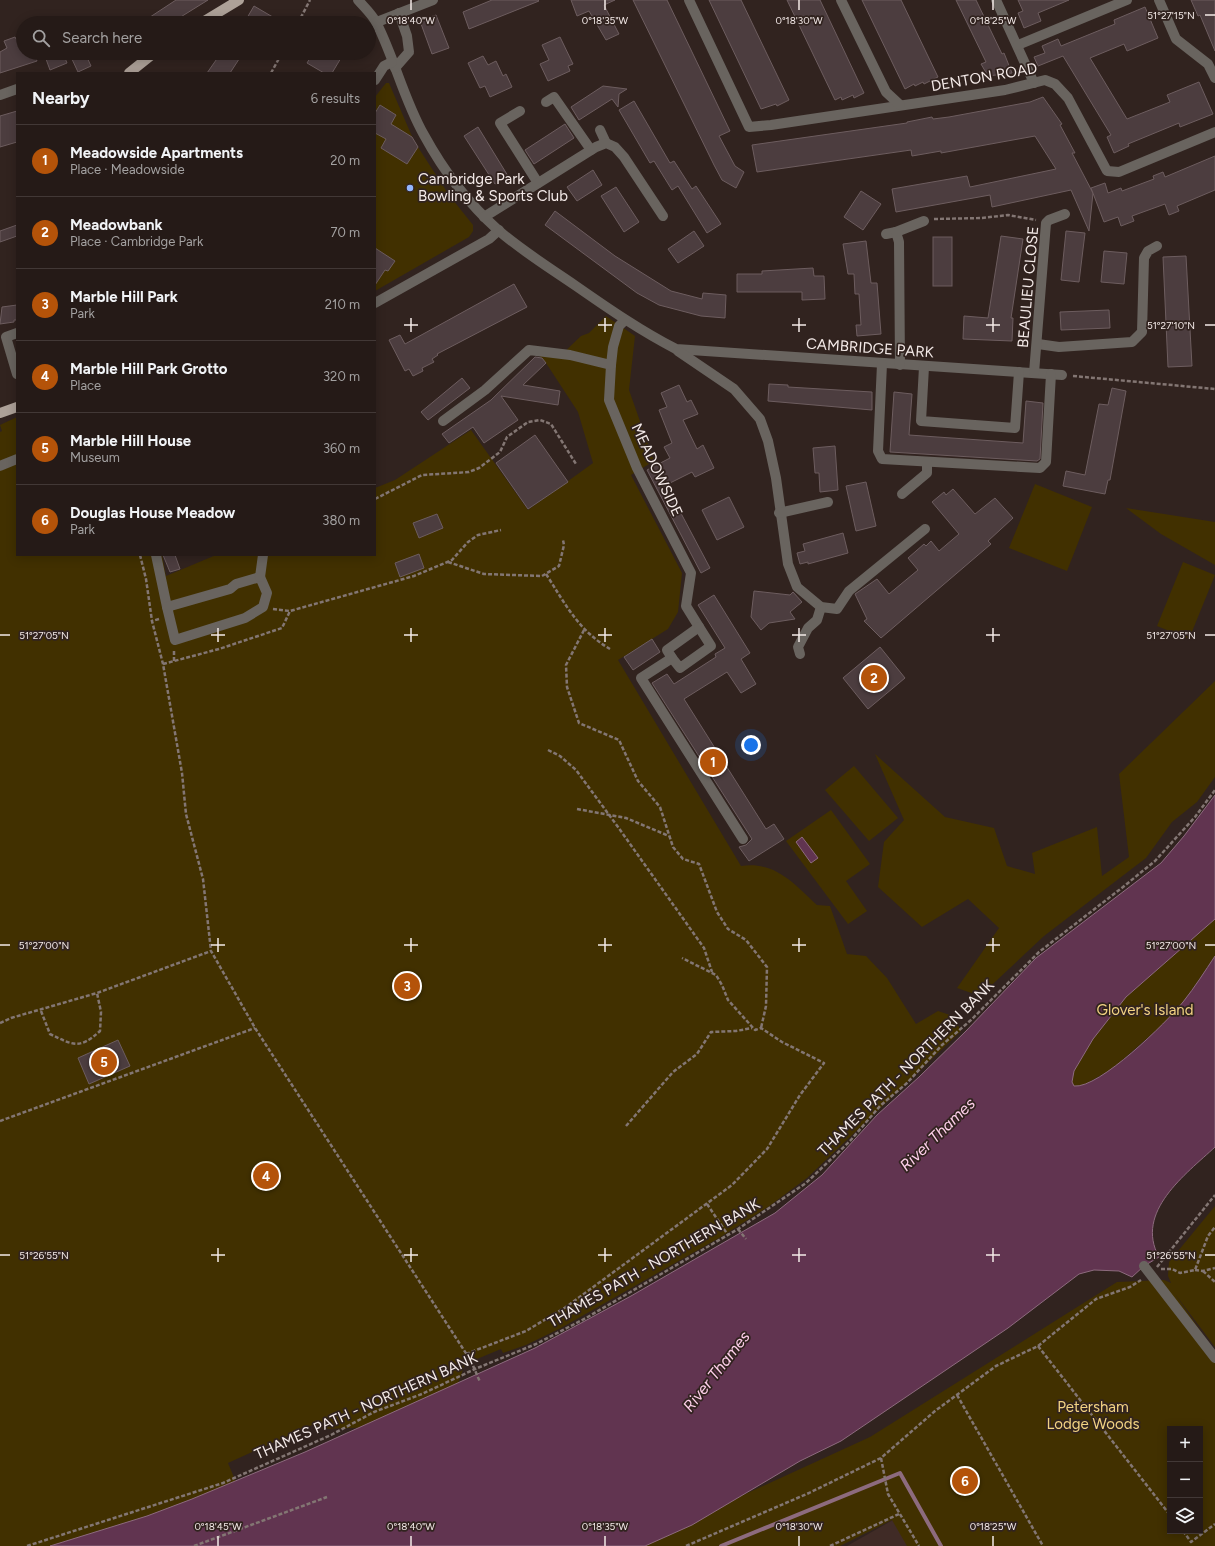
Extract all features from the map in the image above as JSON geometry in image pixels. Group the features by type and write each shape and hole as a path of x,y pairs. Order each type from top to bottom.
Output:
{"main road":[{"path":"213,16 239,0"},
{"path":"130,72 145,60"},
{"path":"0,413 16,407"}],"street":[{"name":"CAMBRIDGE PARK","path":"358,0 372,16"},
{"path":"377,22 433,0"},
{"name":"DENTON ROAD","path":"689,0 748,127 771,125 1005,90 1045,80 1054,84 1068,98 1107,171 1119,172 1215,132"},
{"path":"841,0 886,92 900,105"},
{"path":"996,0 1018,45 1034,83"},
{"path":"1018,45 1127,0"},
{"path":"1159,0 1176,39 1196,57 1208,64 1215,78"},
{"path":"376,78 384,66 394,65 409,52 407,36 399,14"},
{"name":"CAMBRIDGE PARK","path":"377,22 409,105 438,161 484,217 499,230 624,320 676,349 734,389 760,419 768,440 776,478 788,564 797,587 821,608"},
{"path":"0,95 16,89"},
{"path":"546,102 554,97 591,150"},
{"path":"520,111 500,123 538,183"},
{"path":"600,130 606,143"},
{"path":"484,217 591,150 606,143 615,146 624,157 663,216"},
{"name":"BEAULIEU CLOSE","path":"1034,373 1038,344 1046,223 1049,220 1065,214"},
{"path":"886,234 896,232 924,221"},
{"path":"376,302 489,239 499,230"},
{"path":"896,232 899,242 900,365"},
{"path":"1038,344 1059,347 1132,342 1142,332 1144,258 1148,251 1157,246"},
{"name":"MEADOWSIDE","path":"624,320 620,326 611,365 609,400 637,468 691,573 686,606 711,646 680,668 672,658"},
{"path":"16,333 3,337 16,371"},
{"name":"CAMBRIDGE PARK","path":"676,349 924,367 1062,375"},
{"path":"443,421 485,390 529,350 570,355 611,365"},
{"path":"882,364 878,451 882,459 927,462 1040,468 1046,462 1051,374"},
{"path":"924,367 921,421 1015,428 1019,372"},
{"path":"0,466 16,459"},
{"path":"902,494 927,473 927,462"},
{"path":"780,513 828,502"},
{"path":"800,654 798,647 808,628 817,620 821,608 837,609 849,591 925,529"},
{"path":"156,556 175,640 245,618 263,607 267,592 260,577 264,556"},
{"path":"168,612 230,589 236,584 260,577"},
{"path":"699,627 667,650 672,658 641,678 744,839"},
{"path":"1144,1266 1215,1358"}],"path":[{"path":"302,16 310,0"},
{"path":"272,72 278,60"},
{"path":"924,221 936,218 982,218 1008,216 1028,218 1046,223"},
{"path":"1062,375 1215,389"},
{"path":"376,498 422,475 469,472 479,468 500,452 507,437 528,422 540,420 551,424 576,464"},
{"path":"263,607 290,611 414,576 452,560 468,542 478,535 502,530"},
{"path":"448,562 484,574 542,576 559,566 564,544 563,540"},
{"path":"140,556 146,579 152,621 163,664 182,773 186,814 203,879 211,951 255,1028 466,1354 475,1369 480,1382"},
{"path":"546,574 578,624 596,641 610,650"},
{"path":"163,664 220,650 282,628 290,611"},
{"path":"152,621 168,612"},
{"path":"584,630 566,665 567,687 579,723 619,740 638,781 660,807 673,847 683,859 699,864 717,912 728,929 746,940 767,967 766,1006 761,1028"},
{"path":"548,750 560,756 576,770 655,877 704,948 712,973"},
{"name":"THAMES PATH - NORTHERN BANK","path":"27,1546 223,1483 331,1435 374,1412 422,1394 475,1369 536,1344 586,1318 738,1229 806,1183 850,1141 880,1106 907,1083 942,1045 971,1020 1039,952 1155,861 1195,817 1215,790"},
{"path":"577,809 626,818 669,836"},
{"path":"0,1023 10,1018 41,1011 97,993 211,951"},
{"path":"682,958 716,975 728,1000 753,1028"},
{"path":"41,1011 50,1034 73,1044 88,1042 100,1031 101,1012 97,993"},
{"path":"0,1121 255,1028"},
{"path":"626,1126 673,1072 697,1054 711,1032 736,1031 753,1028 755,1030 761,1028"},
{"path":"466,1354 526,1331 566,1307 732,1185 768,1149 800,1095 824,1063 782,1042 761,1028"},
{"path":"686,1546 809,1493 881,1458 935,1411 996,1366 1038,1346 1096,1299 1130,1287 1150,1275 1215,1195"},
{"path":"707,1204 728,1235"},
{"path":"1195,1270 1208,1236 1215,1227"},
{"path":"738,1229 746,1239"},
{"path":"1164,1268 1172,1269 1180,1273 1195,1270 1203,1271 1215,1268"},
{"path":"1203,1271 1215,1282"},
{"path":"1038,1346 1167,1511"},
{"path":"957,1395 1043,1546"},
{"path":"881,1458 888,1494 919,1546"},
{"path":"194,1546 327,1497"},
{"path":"830,1546 898,1513"},
{"path":"1203,1533 1215,1524"},
{"path":"1185,1534 1192,1542 1202,1534"}],"shaded area":[{"path":"893,1520 914,1546 847,1546"}],"green space":[{"name":"Cambridge Park Bowling & Sports Club","path":"386,83 389,83 414,141 449,195 473,225 473,231 469,237 376,290 376,96"},
{"path":"606,316 635,336 629,390 654,461 631,475 682,573 678,612 668,629 618,660 741,866 753,865 774,871 792,882 817,905 830,906 847,954 866,956 887,978 916,1024 938,1011 953,1016 961,1031 807,1178 768,1207 719,1238 561,1328 526,1345 503,1353 501,1349 465,1364 453,1397 403,1426 324,1429 312,1425 228,1463 238,1487 74,1546 0,1546 0,432 2,431 0,425 16,417 16,556 162,556 166,576 214,556 376,556 376,488 395,480 471,430 528,510 593,463 578,412 546,363 538,354 559,357 581,336 589,333"},
{"path":"1035,484 1092,507 1067,571 1009,548"},
{"path":"1126,508 1215,522 1215,565 1161,534"},
{"path":"1183,562 1215,575 1189,639 1157,626"},
{"path":"1215,681 1215,777 1197,802 1172,822 1146,858 1044,936 980,996 957,988 999,928 968,899 922,927 878,887 884,842 904,820 875,754 945,817 994,828 1007,866 1035,874 1032,853 1097,827 1102,876 1129,857 1119,774"},
{"path":"854,766 898,818 869,841 825,790"},
{"path":"831,810 870,864 846,881 867,911 848,924 786,841"},
{"name":"Glover's Island","path":"1215,919 1215,956 1184,1001 1161,1026 1112,1069 1080,1087 1074,1086 1072,1082 1074,1071 1093,1039 1126,997"},
{"name":"Petersham Lodge Woods","path":"1215,1206 1215,1347 1175,1294 1215,1352 1215,1546 907,1546 892,1520 840,1546 632,1546 870,1437 1117,1282 1164,1280 1171,1283 1168,1276 1169,1262"}],"water":[{"name":"River Thames","path":"1215,795 1215,919 1126,997 1093,1039 1074,1071 1072,1082 1074,1086 1085,1084 1099,1077 1132,1053 1163,1024 1183,1002 1215,956 1215,1147 1190,1169 1167,1195 1158,1210 1153,1225 1153,1240 1159,1257 1144,1266 1132,1277 1119,1271 1094,1270 1079,1274 1008,1328 841,1441 800,1461 692,1525 645,1546 50,1546 147,1516 192,1499 305,1452 535,1348 631,1296 775,1213 822,1175 877,1115 966,1031 1036,958 1161,863 1184,836"},
{"path":"802,837 818,858 811,863 796,842"}],"building":[{"path":"176,0 208,0 182,16 152,16"},
{"path":"492,0 539,1 469,29 463,12"},
{"path":"571,0 615,0 604,5 619,34 606,40 589,11 577,16"},
{"path":"633,0 667,0 730,131 719,136 735,166 744,172 736,188 722,180"},
{"path":"709,0 741,0 789,100 777,106 776,104 761,109"},
{"path":"787,0 820,0 864,93 854,98 853,95 842,100 841,97 835,100"},
{"path":"862,0 901,0 938,77 924,84 923,82 915,86 914,84 905,89"},
{"path":"956,0 976,0 1002,54 1004,53 1012,73 988,76 981,64 986,62"},
{"path":"1018,0 1069,0 1038,13 1041,21 1024,28 1018,13 1023,11"},
{"path":"1191,0 1215,0 1215,51 1200,15 1198,16"},
{"path":"254,6 271,16 248,16"},
{"path":"1145,7 1158,38 1127,51 1124,44 1090,58 1127,119 1170,102 1167,95 1199,82 1213,114 1180,127 1179,123 1128,144 1129,146 1114,153 1107,137 1111,135 1063,56 1038,66 1034,57 1045,53 1042,46 1058,39 1061,46 1115,24 1114,20"},
{"path":"436,15 449,48 432,54 420,21"},
{"path":"15,37 16,60 37,61 0,73 0,52 7,48 4,41"},
{"path":"560,37 573,64 568,66 570,71 548,81 540,64 549,60 542,45"},
{"path":"483,56 488,65 496,61 503,76 506,74 512,87 490,97 485,86 480,88 468,63"},
{"path":"46,60 66,60 67,63 50,70"},
{"path":"72,60 88,60 91,66 78,72"},
{"path":"216,60 238,60 231,72 208,72"},
{"path":"309,60 340,60 333,72 322,72 307,63"},
{"path":"603,86 627,89 619,94 618,107 612,99 579,120 571,107"},
{"path":"1043,97 1062,124 1060,125 1075,153 1072,153 1093,193 1089,231 1071,190 992,207 990,195 896,212 892,189 967,176 970,187 1056,169 1035,136 941,153 941,151 912,156 911,150 757,172 752,145 907,123 932,117 933,119 949,117 1030,102"},
{"path":"634,101 670,163 674,161 692,189 696,186 721,224 707,233 678,186 672,190 654,161 650,163 619,110"},
{"path":"380,105 396,115 391,124 412,137 418,147 407,164 381,148 386,139 376,134 376,111"},
{"path":"16,111 16,142 0,147 0,116"},
{"path":"565,124 574,138 534,164 525,150"},
{"path":"478,127 508,176 495,184 464,136"},
{"path":"1215,156 1215,190 1177,206 1179,211 1169,215 1165,204 1132,216 1134,221 1121,226 1118,217 1104,222 1091,188 1105,183 1108,193 1121,188 1122,191 1154,179 1153,176 1163,172 1165,177"},
{"path":"593,170 602,185 577,201 567,187"},
{"path":"616,187 639,222 624,232 601,196"},
{"path":"861,191 881,204 863,230 844,217"},
{"path":"555,211 615,256 671,291 702,299 703,293 726,295 725,318 701,316 659,305 637,293 545,225"},
{"path":"16,225 16,236 0,242 0,231"},
{"path":"694,231 704,246 678,263 668,249"},
{"path":"1066,231 1085,233 1079,282 1061,280"},
{"path":"1001,236 1023,239 1011,318 1013,318 1012,341 963,339 964,316 988,318"},
{"path":"933,237 952,237 952,286 933,286"},
{"path":"866,241 871,283 877,283 881,334 857,336 856,325 861,325 859,294 855,294 854,274 848,274 843,244"},
{"path":"376,249 395,261 388,271 385,270 376,284"},
{"path":"1104,251 1127,253 1124,284 1101,282"},
{"path":"1186,256 1192,366 1168,367 1163,257"},
{"path":"813,268 814,276 824,276 825,299 802,300 802,292 737,292 737,274 762,274 762,271"},
{"path":"514,284 527,307 437,354 438,355 432,359 434,362 422,368 423,371 413,376 409,369 405,371 389,340 400,335 405,344"},
{"path":"16,305 16,320 14,320 14,322 0,324 2,307"},
{"path":"1109,310 1110,328 1061,330 1060,312"},
{"path":"535,357 542,358 546,363 523,385 560,391 558,405 501,396 518,420 484,443 473,427 449,443 442,434 491,400"},
{"path":"462,378 470,388 428,420 421,412"},
{"path":"769,384 788,385 788,387 872,392 872,410 768,401"},
{"path":"679,385 687,402 691,400 698,414 683,420 697,449 703,445 714,468 695,477 692,472 666,485 710,568 701,573 647,470 670,458 664,447 672,443 659,410 667,407 661,393"},
{"path":"1112,388 1126,391 1110,480 1108,480 1105,494 1063,486 1066,471 1085,475 1099,404 1108,405"},
{"path":"894,392 912,394 909,435 1023,443 1026,401 1043,403 1040,459 1037,461 890,452"},
{"path":"535,435 568,482 528,509 496,463"},
{"path":"835,446 838,490 820,492 819,473 815,473 813,448"},
{"path":"866,482 876,526 856,531 846,486"},
{"path":"953,489 975,514 995,498 1013,518 988,541 991,544 881,638 864,621 867,619 855,594 877,579 889,594 918,570 908,558 924,544 926,546 931,541 939,551 959,534 932,502 944,492 946,495"},
{"path":"729,497 744,527 717,540 702,510"},
{"path":"437,514 443,528 419,538 413,523"},
{"path":"843,533 848,553 808,564 808,562 800,564 797,553 805,551 803,544"},
{"path":"419,554 424,568 400,577 395,563"},
{"path":"163,556 175,556 180,569 170,572"},
{"path":"754,591 790,595 793,592 802,602 790,612 795,619 769,623 761,630 751,617"},
{"path":"714,595 750,653 741,659 756,684 741,693 727,672 684,699 766,829 774,824 784,839 749,861 739,847 746,845 752,839 652,683 667,674 674,684 716,657 715,654 725,648 698,605"},
{"path":"652,639 660,652 633,670 624,657"},
{"path":"880,647 905,678 868,709 843,678"},
{"path":"118,1040 130,1066 89,1084 78,1058"}],"waterway":[{"path":"721,1546 900,1473 941,1546"}],"place":[{"name":"Cambridge Park Bowling & Sports Club","path":"410,188"},
{"name":"Meadowbank","path":"874,678"},
{"name":"Meadowside Apartments","path":"713,762"},
{"name":"Marble Hill Park","path":"407,986"},
{"name":"Marble Hill House","path":"104,1062"},
{"name":"Marble Hill Park Grotto","path":"266,1176"},
{"name":"Douglas House Meadow","path":"965,1481"}]}
